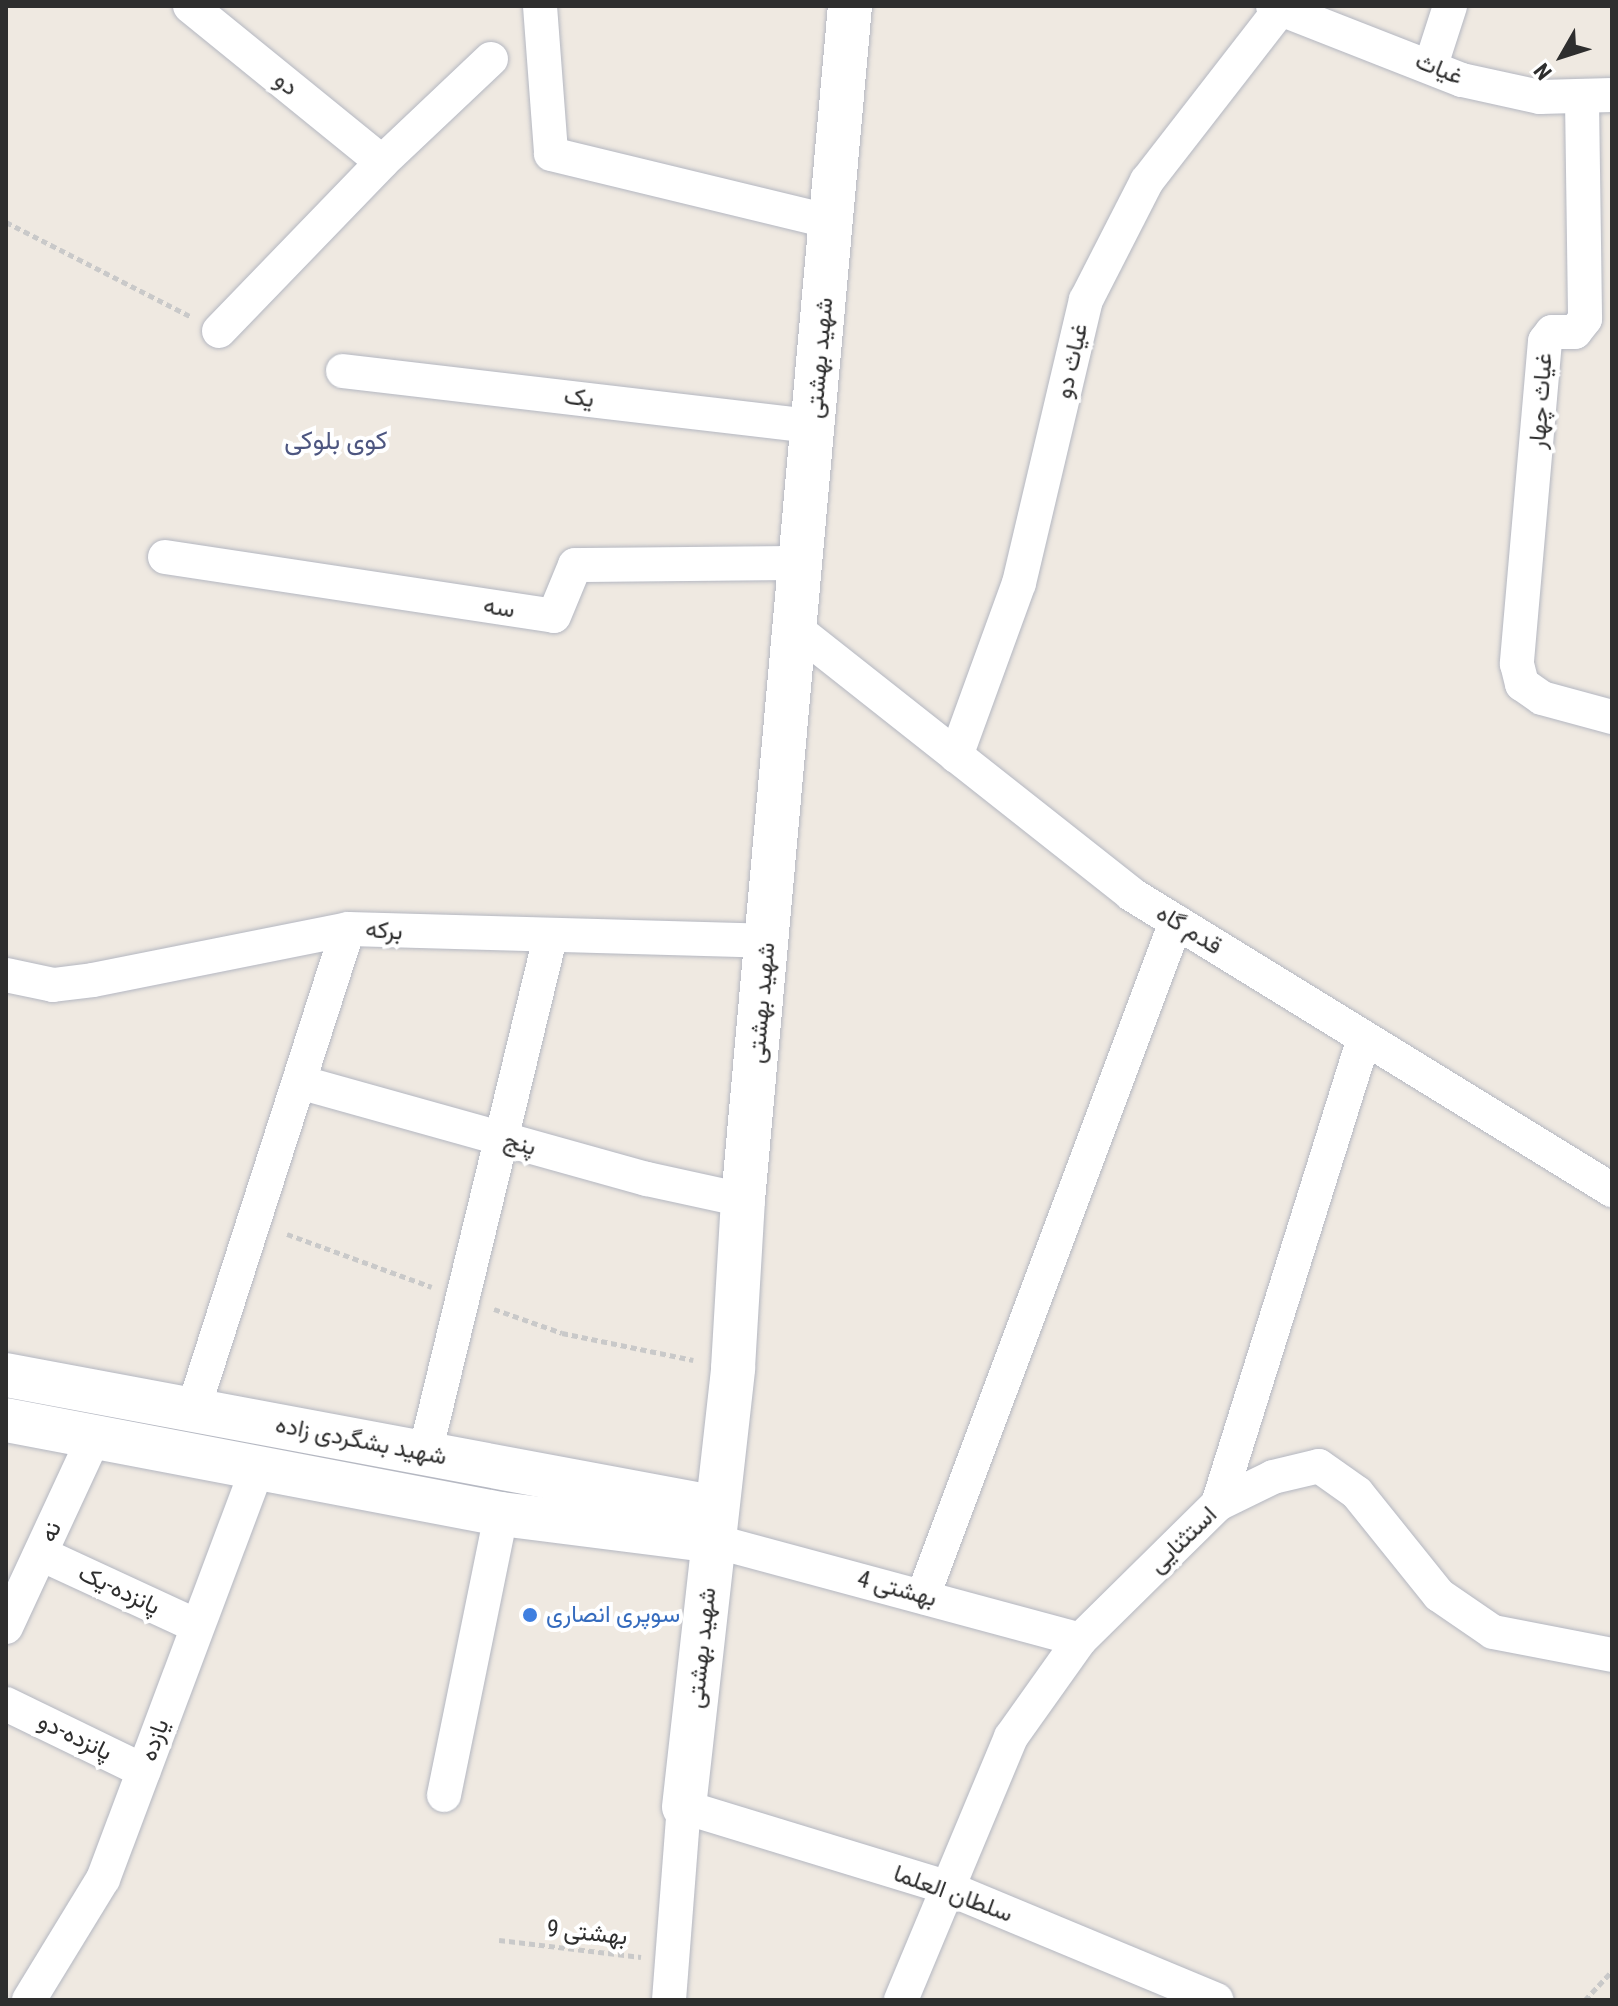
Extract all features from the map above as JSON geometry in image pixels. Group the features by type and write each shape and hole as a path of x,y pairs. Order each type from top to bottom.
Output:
{"street":[{"name":"دو","path":"190,6 382,162"},
{"path":"540,6 551,154 832,222"},
{"name":"شهید بهشتی","path":"669,2000 684,1807 733,1368 743,1200 850,6"},
{"path":"1431,65 1450,6"},
{"name":"غیاث","path":"1276,8 1431,65 1462,80 1540,97 1597,97"},
{"name":"غیاث دو","path":"956,756 1019,583 1086,300 1147,181 1276,8"},
{"path":"219,331 382,162 491,59"},
{"name":"غیاث چهار","path":"1597,97 1585,319 1575,332 1552,332 1545,341 1517,664 1522,684 1542,698 1612,717"},
{"name":"یک","path":"343,371 814,426"},
{"name":"سه","path":"165,557 554,616 575,565 802,563"},
{"name":"قدم گاه","path":"796,629 1131,894 1612,1190"},
{"path":"923,1596 1176,922"},
{"path":"193,1410 348,929"},
{"name":"برکه","path":"6,975 53,985 93,980 348,929 550,938 767,941"},
{"path":"425,1453 550,938"},
{"path":"1218,1504 1364,1038"},
{"name":"پنج","path":"299,1082 503,1139 743,1200"},
{"name":"شهید بشگردی زاده","path":"6,1375 425,1453 715,1525"},
{"name":"شهید بشگردی زاده","path":"6,1420 501,1514 715,1525"},
{"path":"258,1467 267,1424"},
{"name":"نه","path":"6,1627 94,1437"},
{"name":"استثنایی","path":"901,2000 945,1887 1011,1737 1080,1640 1218,1504 1273,1477 1319,1466 1357,1493 1439,1595 1493,1632 1612,1655"},
{"name":"یازده","path":"40,1999 103,1879 258,1467"},
{"path":"444,1795 501,1514"},
{"name":"بهشتی 4","path":"715,1525 923,1596 1080,1640"},
{"name":"پانزده-یک","path":"41,1554 197,1626"},
{"name":"پانزده-دو","path":"6,1704 144,1771"},
{"name":"سلطان العلما","path":"684,1807 945,1887 1216,2000"}],"path":[{"path":"6,222 219,331"},
{"name":"بهشتی 9","path":"499,1940 672,1960"},
{"path":"1585,2000 1612,1971"}],"place":[{"name":"سوپری انصاری","path":"530,1615"}],"district":[{"name":"کوی بلوکی","path":"336,441"}]}
